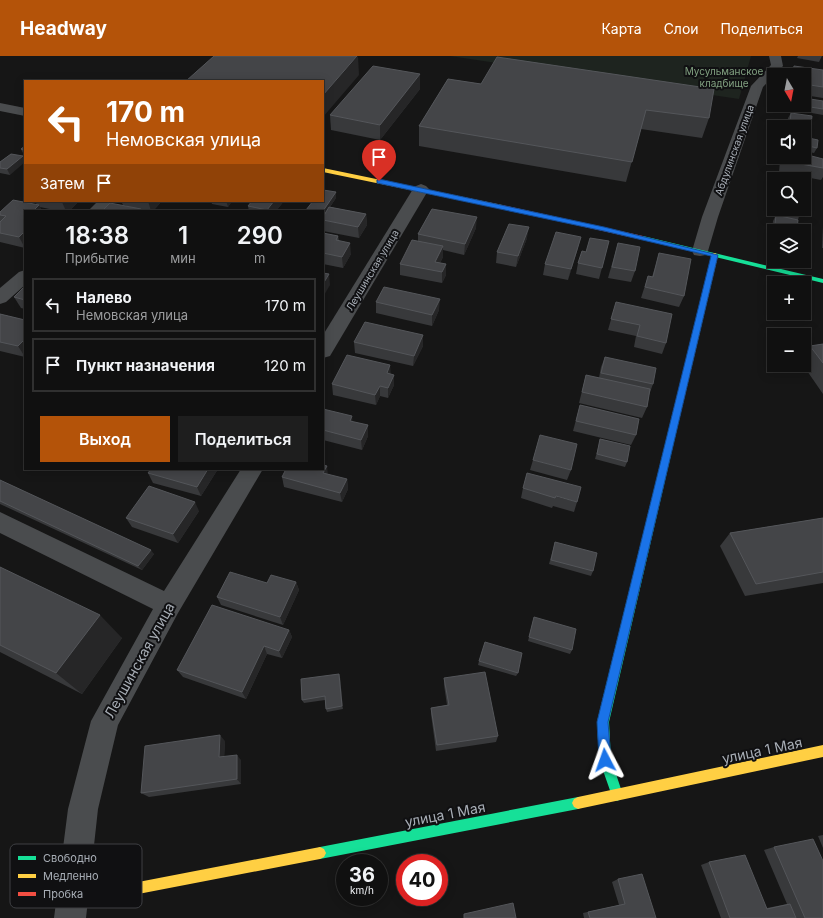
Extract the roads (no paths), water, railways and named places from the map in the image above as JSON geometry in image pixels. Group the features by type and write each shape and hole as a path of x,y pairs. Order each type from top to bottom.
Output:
{"street":[{"path":"776,61 792,68"},
{"name":"Абдулинская улица","path":"700,251 710,217 757,86 776,61"},
{"path":"0,107 24,112"},
{"path":"324,170 421,189 700,251 823,281"},
{"name":"Леушинская улица","path":"324,349 421,189"},
{"path":"97,210 106,202"},
{"path":"616,795 605,760 603,722 715,255"},
{"path":"0,298 24,277"},
{"name":"Леушинская улица","path":"78,844 83,809 105,722 169,605 251,470"},
{"path":"0,522 169,605"},
{"name":"улица 1 Мая","path":"142,895 823,751"}],"park label":[{"name":"Мусульманское кладбище","path":"724,76"}]}
